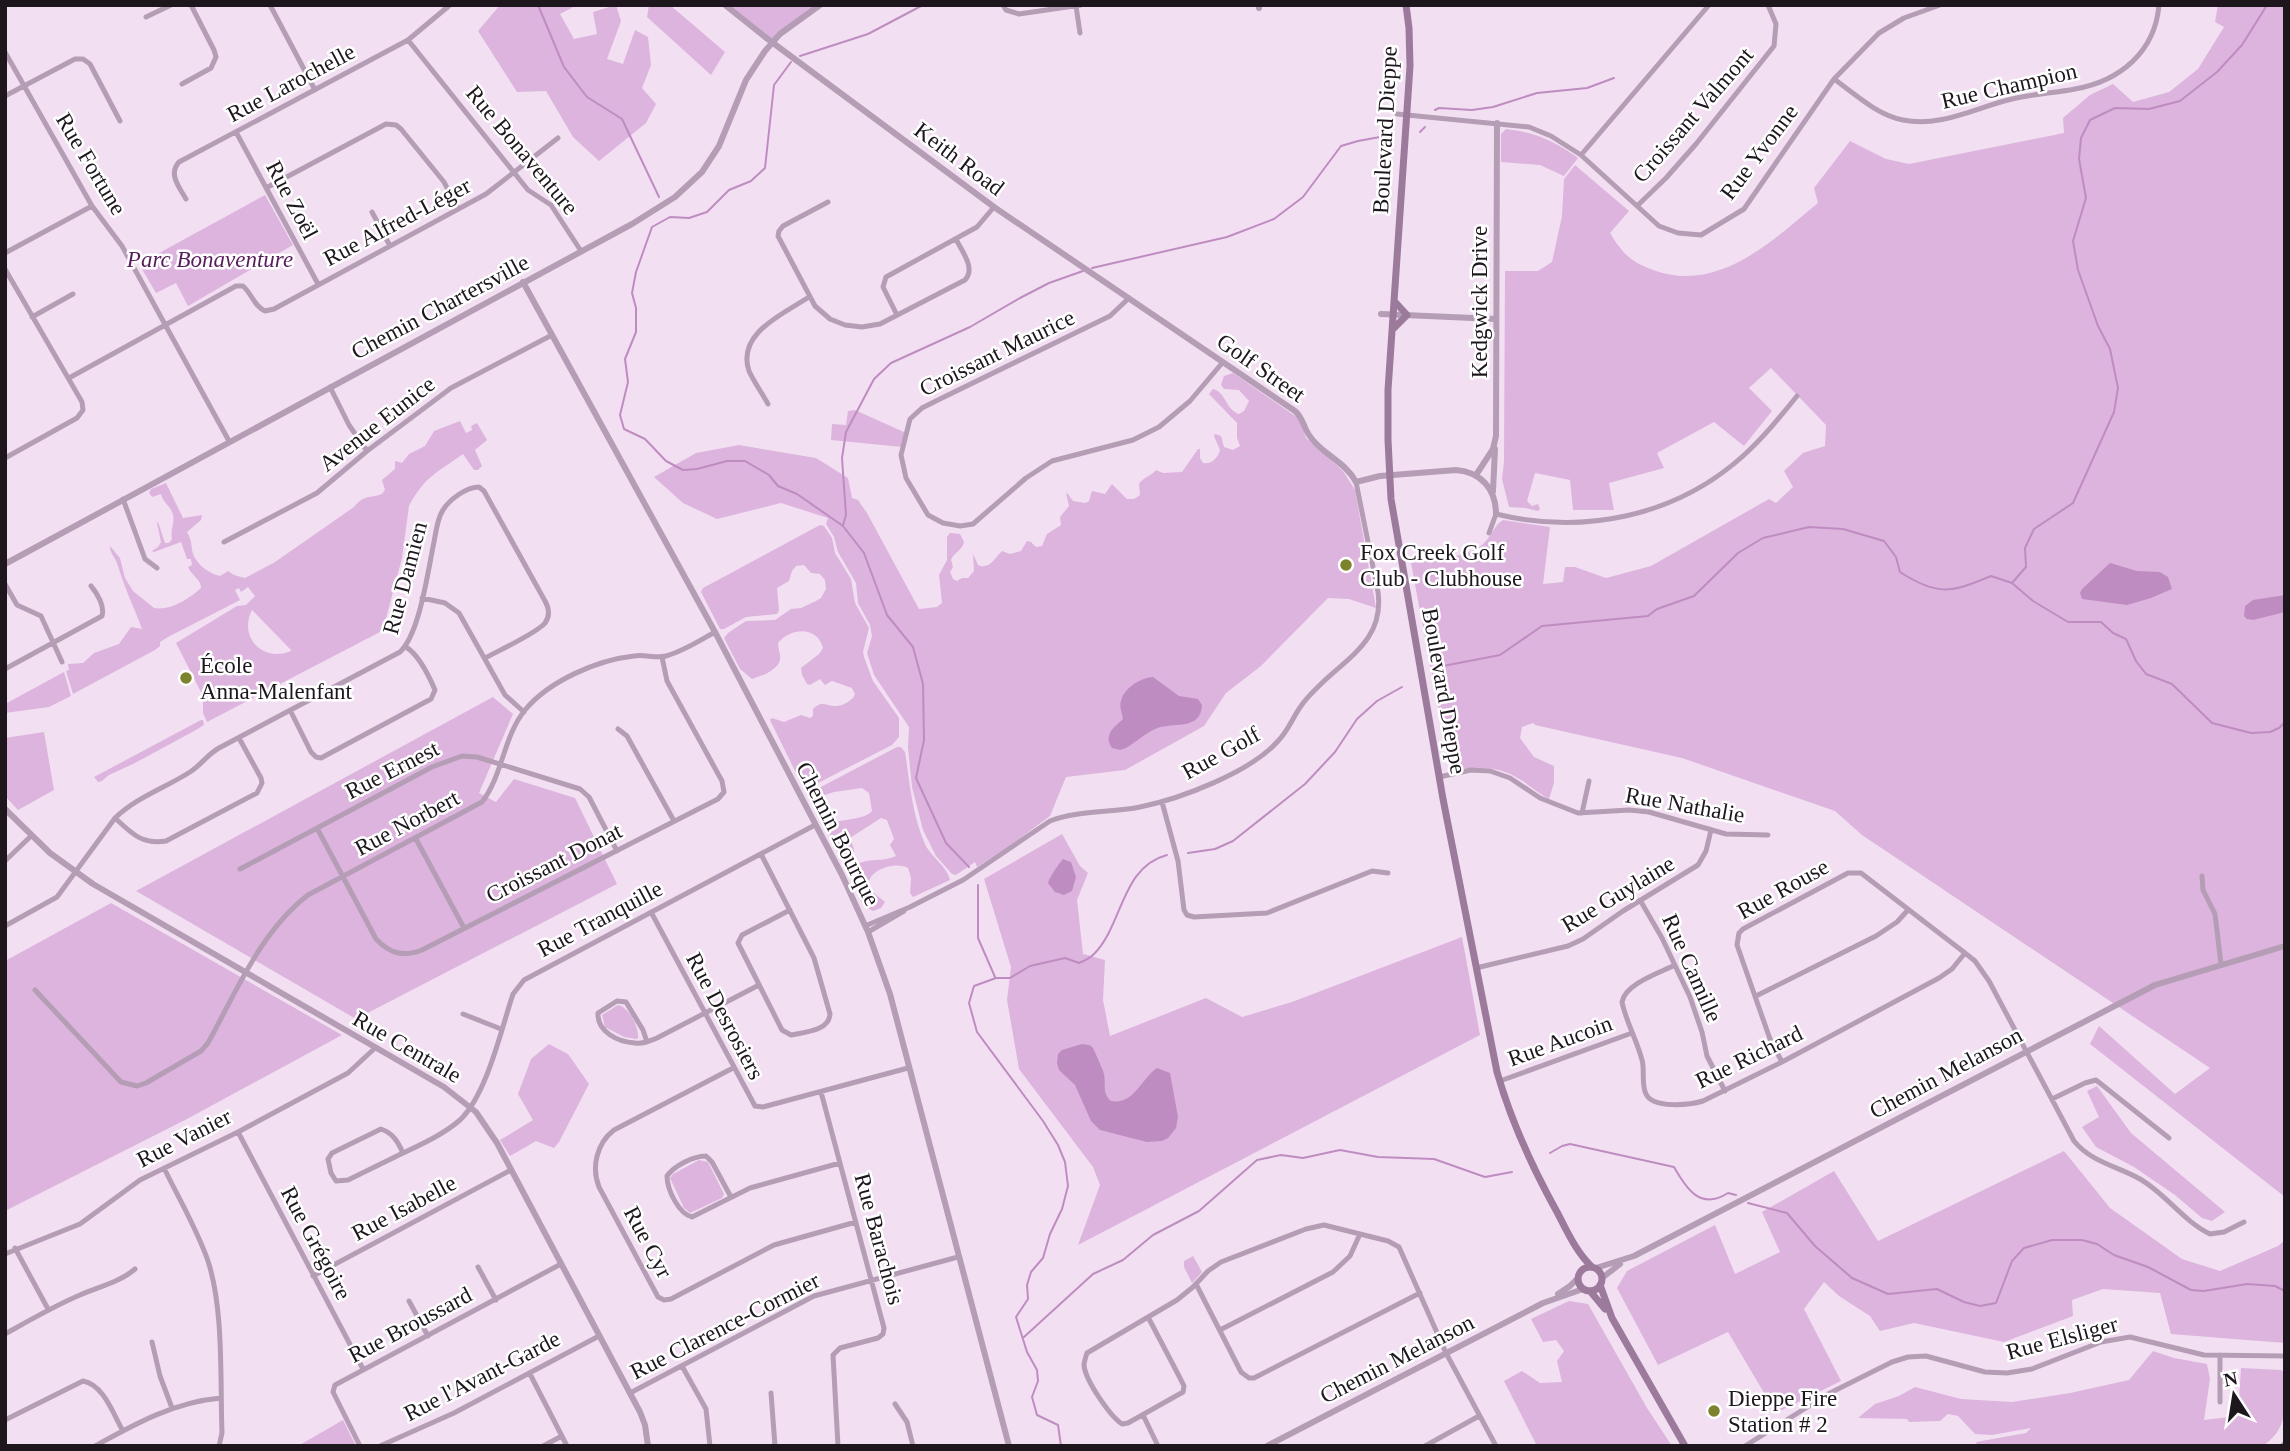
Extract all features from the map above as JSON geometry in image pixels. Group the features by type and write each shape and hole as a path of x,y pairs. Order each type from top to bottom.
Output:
{"main road":[{"name":"Boulevard Dieppe","path":"1406,5 1410,66 1408,115 1388,405 1389,475 1399,550 1439,777 1500,1081 1522,1142 1571,1239"},
{"path":"1394,328 1407,315 1396,303"},
{"path":"1571,1239 1601,1281 1612,1318"},
{"path":"1571,1239 1579,1261 1579,1284 1612,1318 1685,1446"},
{"path":"1578,1276 1583,1269 1594,1268"},
{"path":"1587,1290 1601,1281"}],"street":[{"path":"146,17 172,5"},
{"path":"182,84 211,68 216,57 191,5"},
{"path":"270,5 315,90"},
{"name":"Rue Larochelle","path":"186,200 173,175 179,162 408,40 450,5"},
{"name":"Keith Road","path":"725,5 994,207 1129,298"},
{"name":"Chemin Chartersville","path":"5,564 660,208 697,177 719,146 746,80 772,42 820,5"},
{"path":"1003,5 1006,10 1019,14 1079,6 1080,33"},
{"path":"1581,155 1709,5"},
{"name":"Croissant Valmont","path":"1637,206 1696,144 1774,47 1776,24 1768,5"},
{"name":"Rue Yvonne","path":"1397,114 1530,127 1551,136 1581,155 1659,226 1678,233 1701,234 1744,209 1834,79 1879,33 1920,9 1940,5"},
{"name":"Rue Champion","path":"1834,79 1881,112 1901,120 1925,122 2012,99 2076,89 2099,83 2140,56 2152,36 2159,5"},
{"name":"Rue Bonaventure","path":"408,40 528,190 551,205 581,251"},
{"name":"Rue Fortune","path":"5,52 92,206 122,246 229,441"},
{"path":"5,96 75,60 83,59 90,64 120,121"},
{"name":"Kedgwick Drive","path":"1496,514 1492,493 1495,445 1497,123"},
{"path":"266,188 386,124 393,124 401,129 444,182 458,209"},
{"name":"Rue Zoël","path":"236,132 318,284"},
{"name":"Rue Alfred-Léger","path":"69,378 236,286 243,285 249,291 258,308 265,312 274,309 492,190 558,138"},
{"path":"828,202 783,226 778,233 779,242 809,297 821,312 845,325 874,326 965,280 969,276 969,266 956,239"},
{"path":"5,253 92,206"},
{"path":"897,315 883,286 884,279 981,224 994,207"},
{"path":"372,212 390,246"},
{"path":"5,269 69,378 82,402 83,410 80,415 5,458"},
{"name":"Chemin Bourque","path":"523,282 715,632 842,874 867,929 890,994 1009,1446"},
{"path":"32,317 73,295"},
{"path":"768,404 748,366 750,344 762,328 809,297"},
{"name":"Golf Street","path":"1129,298 1298,413 1309,436 1345,467 1356,482"},
{"name":"Croissant Maurice","path":"1129,298 1110,316 922,408 910,419 901,455 905,478 928,515 943,523 960,526 973,524 1026,478 1052,461 1133,440 1159,427 1190,401 1223,362"},
{"path":"1381,314 1496,319"},
{"name":"Avenue Eunice","path":"224,542 317,493 367,451 452,388 552,335"},
{"path":"330,386 349,425 367,451"},
{"path":"1489,533 1496,514 1539,522 1580,523 1625,517 1663,505 1706,484 1736,462 1766,433 1797,396"},
{"path":"1476,475 1495,445"},
{"path":"1356,482 1389,475 1457,470 1476,475 1492,493"},
{"name":"Rue Golf","path":"867,929 963,880 1055,819 1120,811 1162,802 1208,785 1266,753 1283,736 1308,697 1372,634 1378,618 1379,598 1356,482"},
{"name":"Rue Damien","path":"5,926 57,897 115,818 136,801 192,771 208,754 392,659 406,647 422,598 442,510 462,493 478,487 484,491 491,503 549,611 541,626 485,658"},
{"path":"123,499 145,559 157,568"},
{"path":"5,584 17,605 41,616 62,663"},
{"path":"5,669 102,616 104,611 91,586"},
{"path":"422,598 445,603 459,613 505,695 524,712"},
{"name":"Rue Norbert","path":"35,990 121,1082 137,1086 146,1083 201,1051 208,1043 246,973 279,921 292,907 309,895 482,802 495,783 513,729 540,695 594,664 636,655 662,657 679,652 715,632"},
{"path":"291,712 311,752 321,758 431,699 435,690 433,685 416,657 406,647"},
{"name":"Croissant Donat","path":"317,828 376,939 392,952 413,953 464,928 718,799 724,792 722,781 667,681 662,657"},
{"path":"618,729 627,736 674,821"},
{"path":"115,818 138,839 155,843 166,841 257,793 262,783 261,778 239,738"},
{"name":"Rue Ernest","path":"240,869 447,760 462,756 477,757 580,789 589,797 617,850"},
{"name":"Rue Nathalie","path":"1439,777 1471,770 1490,771 1510,778 1559,807 1582,813 1629,810 1649,812 1729,834 1768,835"},
{"path":"1582,813 1589,781"},
{"path":"1162,802 1178,861 1184,910 1187,915 1194,917 1267,913 1372,871 1388,873"},
{"name":"Rue Centrale","path":"5,809 31,836 76,872 452,1092 470,1107 489,1128 512,1170 645,1425 648,1446"},
{"name":"Rue Tranquille","path":"470,1107 481,1088 514,991 524,980 815,825"},
{"name":"Rue Guylaine","path":"1476,968 1567,946 1583,939 1640,900 1699,865 1711,830"},
{"path":"5,861 31,836"},
{"path":"416,838 464,928"},
{"path":"761,854 790,910 816,962 830,1014 830,1021 824,1027 793,1035 787,1034 759,985 740,949 739,939 790,910"},
{"name":"Rue Rouse","path":"1782,1062 1770,1039 1737,945 1739,933 1848,873 1861,873 1965,953 1985,974 2074,1141 2084,1151 2148,1184 2210,1234 2220,1233 2244,1222"},
{"path":"2202,876 2203,890 2214,910 2221,964"},
{"name":"Rue Camille","path":"1640,900 1675,965 1694,1009 1707,1055 1725,1091"},
{"path":"1756,996 1876,936 1897,922 1908,910"},
{"name":"Rue Desrosiers","path":"651,912 751,1103 756,1107 908,1068"},
{"name":"Chemin Melanson","path":"1634,1256 2155,985 2285,946"},
{"name":"Rue Richard","path":"1675,965 1628,989 1622,1002 1643,1062 1645,1092 1652,1100 1676,1105 1691,1104 1725,1091 1782,1062 1939,978 1952,969 1965,953"},
{"path":"647,1042 626,1002 617,1001 598,1013 599,1022 608,1034 631,1043 647,1042 759,985"},
{"path":"463,1014 501,1029"},
{"name":"Rue Aucoin","path":"1500,1081 1632,1033"},
{"name":"Rue Vanier","path":"5,1254 80,1224 122,1192 164,1168 348,1073 376,1048"},
{"name":"Rue Cyr","path":"733,1068 614,1130 605,1139 595,1161 598,1187 658,1297 671,1299 779,1243 856,1222"},
{"path":"2052,1100 2096,1080 2169,1138"},
{"name":"Rue Barachois","path":"821,1091 884,1325 883,1334 875,1339 838,1350 832,1357 838,1446"},
{"path":"403,1153 389,1132 380,1129 332,1153 328,1159 336,1181 348,1180 403,1153 449,1128 470,1107"},
{"name":"Rue Grégoire","path":"238,1132 363,1369"},
{"path":"731,1197 706,1156 697,1157 671,1170 667,1176 667,1184 681,1210 688,1216 696,1216 760,1184 841,1163"},
{"path":"164,1168 197,1236 213,1279 222,1433 219,1446"},
{"name":"Rue Isabelle","path":"313,1276 512,1170"},
{"path":"1149,1317 1184,1386 1183,1392 1122,1424 1113,1418 1089,1378 1084,1364 1087,1353 1177,1300 1221,1262 1306,1229 1324,1225 1388,1241 1399,1247 1446,1353 1496,1446"},
{"path":"1220,1330 1333,1272 1350,1256 1360,1234"},
{"path":"15,1248 48,1309"},
{"path":"1594,1268 1634,1256"},
{"path":"1601,1281 1634,1256"},
{"name":"Rue Clarence-Cormier","path":"629,1393 814,1296 958,1257"},
{"name":"Rue Broussard","path":"360,1446 332,1390 336,1384 561,1264"},
{"path":"478,1266 496,1300"},
{"path":"5,1334 48,1309 126,1277 135,1269"},
{"path":"1544,1303 1570,1286 1578,1276"},
{"path":"1196,1283 1241,1372 1249,1378 1254,1378 1420,1293"},
{"path":"1544,1303 1587,1290"},
{"path":"409,1301 428,1336"},
{"name":"Chemin Melanson","path":"1267,1446 1544,1303"},
{"name":"Rue l'Avant-Garde","path":"380,1446 454,1413 599,1336"},
{"name":"Rue Elsliger","path":"1745,1446 1828,1394 1892,1362 1909,1357 1926,1356 1985,1372 2007,1373 2032,1369 2101,1342 2130,1337 2204,1355 2285,1356"},
{"path":"152,1342 160,1376 172,1408"},
{"path":"2220,1355 2220,1402"},
{"path":"682,1366 706,1409 710,1446"},
{"path":"530,1374 567,1446"},
{"path":"5,1420 83,1381 92,1383 100,1390 123,1431"},
{"path":"771,1393 775,1446"},
{"path":"95,1446 172,1408 204,1399 220,1398"},
{"path":"895,1404 906,1422 913,1446"},
{"path":"1143,1415 1158,1446"},
{"path":"1425,1446 1479,1416"},
{"path":"543,1446 562,1436"}],"green space":[{"path":"500,5 577,5 560,14 574,39 597,34 593,12 616,5 621,21 607,59 623,64 635,30 648,37 651,65 642,88 656,104 646,123 599,161 573,137 546,91 517,92 478,31"},
{"path":"649,5 670,5 725,52 711,75 647,17"},
{"path":"727,5 820,5 772,42"},
{"path":"2218,5 2285,5 2285,1197 2090,1044 2099,1026 2175,1094 2210,1068 1862,835 1835,811 1682,758 1533,723 1522,727 1520,738 1534,757 1554,766 1554,783 1549,799 1513,775 1495,769 1469,768 1450,771 1411,563 1457,556 1474,550 1485,542 1503,520 1550,527 1543,584 1563,582 1565,567 1575,567 1606,578 1651,566 1769,499 1776,503 1793,487 1784,471 1803,453 1825,446 1826,425 1771,368 1749,388 1772,411 1744,446 1714,422 1657,453 1664,468 1609,483 1614,510 1573,510 1570,480 1535,473 1527,501 1532,506 1538,504 1540,509 1538,511 1509,507 1502,479 1505,271 1538,271 1552,262 1562,216 1564,179 1575,165 1629,211 1610,233 1628,256 1653,270 1677,276 1700,275 1743,260 1782,233 1818,203 1814,188 1850,141 1886,159 1909,164 2064,133 2063,118 2090,95 2113,84 2133,102 2169,92 2198,69 2224,27 2215,22"},
{"path":"1506,129 1544,138 1578,158 1564,176 1540,165 1501,162 1501,134"},
{"name":"Parc Bonaventure","path":"265,195 293,245 188,306 176,283 156,293 139,264"},
{"path":"1233,373 1298,418 1306,438 1343,471 1355,490 1376,608 1349,599 1328,598 1261,666 1226,693 1204,726 1125,770 1066,777 1050,816 977,867 975,862 956,875 936,856 923,830 912,787 909,727 874,675 867,653 872,636 870,625 858,603 856,583 826,524 828,518 781,503 717,519 683,503 654,477 696,453 739,445 816,458 848,478 852,498 858,500 867,513 919,609 937,607 942,603 939,575 947,560 947,537 950,533 960,534 964,542 951,560 953,567 950,572 957,581 968,578 974,571 973,554 978,565 985,566 1002,551 1010,554 1021,551 1027,541 1036,547 1042,546 1047,534 1061,525 1060,517 1069,506 1066,493 1073,501 1085,503 1089,501 1092,491 1105,494 1112,484 1127,499 1134,499 1140,495 1139,484 1142,480 1156,470 1163,473 1182,472 1198,449 1203,463 1214,460 1220,450 1215,434 1221,436 1224,447 1233,450 1240,446 1237,423 1209,394 1213,389 1221,393 1234,412 1239,414 1244,411 1249,401 1239,390 1224,389 1221,385 1224,376"},
{"path":"855,410 906,433 902,447 831,440 832,424 846,425 848,411"},
{"path":"460,421 466,433 477,423 487,440 475,450 482,466 474,470 463,454 432,476 415,496 409,506 402,558 384,626 380,632 207,722 203,713 203,696 176,643 237,606 246,605 255,596 248,587 241,592 239,588 235,590 240,600 168,637 160,642 160,646 155,650 73,694 66,671 69,670 68,664 83,663 94,653 119,644 131,627 142,629 110,546 120,558 125,578 133,591 154,608 166,608 179,603 201,588 188,567 192,565 191,559 187,559 181,542 152,551 161,542 157,523 165,543 169,543 172,539 173,518 161,494 152,497 149,493 151,489 166,483 183,518 202,515 201,520 187,532 193,554 201,565 216,575 220,576 228,571 245,578 275,562 361,500 382,494 385,490 382,480 395,469 395,461 402,463 409,454 425,446 434,431","holes":["252,610 291,650 281,654 271,653 256,645 248,629"]},
{"path":"820,525 824,526 832,538 835,553 851,579 855,603 869,628 864,657 873,681 899,718 899,737 892,745 816,784 804,783 799,779 770,720 772,718 784,722 801,715 810,718 813,716 813,709 819,705 839,706 849,701 855,694 852,688 832,681 825,685 820,679 807,684 801,668 823,648 815,635 809,632 796,632 783,638 778,643 780,658 776,667 752,679 740,669 724,638 746,621 775,620 791,609 816,601 826,589 825,580 820,574 811,573 804,565 796,566 789,581 777,588 777,614 746,617 724,629 720,629 701,592 703,588"},
{"path":"64,672 71,696 49,707 5,713 5,704"},
{"path":"493,697 513,714 479,793 496,802 514,779 575,798 617,884 356,1019 136,891"},
{"path":"201,720 204,725 196,730 102,781 98,782 94,777"},
{"path":"44,732 54,790 18,810 5,796 5,738"},
{"path":"901,747 905,752 914,810 925,844 946,870 950,880 913,897 910,893 911,878 908,868 898,865 878,870 869,884 885,902 881,908 873,911 863,906 849,874 858,864 896,856 890,845 894,839 887,820 881,818 850,838 854,854 846,864 817,808 826,804 829,814 836,822 860,817 872,811 869,793 862,788 819,797 815,793 817,789"},
{"path":"1062,834 1080,866 1088,873 1077,900 1083,954 1105,960 1103,1000 1110,1036 1206,998 1242,1017 1292,1002 1462,937 1480,1035 1078,1245 1100,1185 1093,1167 1019,1069 1007,1000 1011,967 984,879"},
{"path":"111,903 342,1035 187,1119 5,1211 5,961"},
{"path":"618,1005 626,1009 632,1018 638,1038 624,1037 605,1027 602,1015"},
{"path":"549,1044 568,1054 589,1084 554,1148 536,1141 510,1156 500,1140 533,1120 518,1094 531,1059"},
{"path":"2097,1086 2131,1133 2225,1212 2212,1221 2202,1218 2175,1195 2134,1167 2096,1147 2082,1127 2099,1117 2087,1091"},
{"path":"2064,1151 2110,1208 2182,1259 2220,1271 2278,1246 2285,1240 2285,1343 2171,1334 2160,1293 2103,1289 2072,1300 2073,1316 2004,1342 1914,1323 1880,1331 1870,1316 1839,1296 1824,1282 1804,1309 1841,1381 1776,1413 1728,1332 1658,1365 1617,1288 1627,1271 1715,1225 1735,1274 1780,1252 1762,1212 1834,1171 1878,1241"},
{"path":"699,1160 708,1162 724,1194 722,1198 690,1213 684,1208 670,1178"},
{"path":"1193,1256 1202,1272 1192,1283 1184,1261"},
{"path":"1569,1301 1588,1304 1647,1408 1672,1446 1537,1446 1504,1381 1522,1371 1540,1383 1562,1382 1557,1361 1564,1351 1556,1340 1543,1342 1531,1319"},
{"path":"2153,1351 2207,1364 2210,1379 2204,1420 2238,1416 2241,1368 2281,1370 2285,1373 2285,1404 2282,1423 2277,1432 2262,1446 1977,1446 1976,1442 2026,1433 2031,1428 1992,1435 1975,1434 1958,1416 1948,1414 1940,1421 1909,1422 1907,1419 1858,1418 1875,1404 1915,1387 1961,1399 2012,1402 2129,1380"},
{"path":"343,1420 356,1446 298,1446"}],"shaded area":[{"path":"2110,563 2137,571 2160,572 2168,577 2172,589 2127,605 2082,599 2082,589"},
{"path":"2285,595 2285,612 2253,620 2244,616 2245,606 2253,600"},
{"path":"1153,677 1179,696 1198,699 1202,705 1200,713 1191,722 1155,729 1126,748 1112,748 1109,735 1123,719 1120,706 1125,692 1133,684"},
{"path":"1063,859 1071,862 1076,877 1072,891 1064,895 1055,892 1048,883"},
{"path":"1082,1044 1093,1048 1104,1072 1106,1095 1111,1101 1126,1099 1157,1068 1170,1073 1178,1117 1176,1128 1168,1138 1147,1142 1100,1130 1091,1121 1075,1085 1059,1070 1057,1063 1058,1054 1062,1050"}],"waterway":[{"path":"538,5 564,67 587,97 622,119 659,197"},
{"path":"800,56 868,34 923,5"},
{"path":"2012,583 2026,567 2025,548 2034,529 2073,503 2114,412 2118,388 2110,349 2098,326 2078,270 2073,241 2086,198 2079,159 2081,138 2090,120 2115,108 2149,109 2180,101 2217,72 2242,45 2267,5"},
{"path":"791,62 774,85 765,168 751,181 729,190 707,212 689,218 670,217 652,227 636,272 632,293 636,308 636,332 625,359 628,382 620,415 624,429 645,439 666,461 683,470 727,461 745,461 769,475 778,486 797,494 843,526 864,553 887,615 913,647 923,684 924,740 916,778 946,843 969,867"},
{"path":"1435,110 1493,107 1537,93 1587,88 1614,78"},
{"path":"1420,132 1425,127"},
{"path":"1092,268 1227,237 1274,219 1303,197 1341,146 1391,135"},
{"path":"843,525 846,515 842,458 846,432 874,379 891,363 970,327 1049,283 1083,271"},
{"path":"1443,666 1500,655 1542,626 1648,616 1657,609 1694,596 1738,553 1763,538 1809,527 1843,529 1884,541 1896,557 1900,572 1924,585 1954,589 1991,576 2012,583 2033,601 2068,622 2101,622 2113,633 2126,639 2136,661 2146,674 2172,684 2212,723 2251,733 2270,732 2285,722"},
{"path":"1188,853 1215,849 1233,841 1305,784 1335,752 1357,719 1377,701 1402,687"},
{"path":"1061,1446 1058,1425 1037,1415 1032,1397 1038,1381 1037,1370 1027,1352 1016,1317 1028,1299 1027,1285 1031,1272 1043,1258 1050,1234 1062,1209 1068,1186 1065,1162 1043,1121 977,1032 969,1003 974,986 996,978 1010,978 1030,966 1065,958 1079,963 1091,957 1104,942 1131,884 1140,871 1167,855"},
{"path":"978,885 978,938 995,977"},
{"path":"1550,1153 1570,1144 1674,1167 1695,1195 1709,1199 1728,1193 1736,1195"},
{"path":"1024,1337 1093,1274 1123,1260 1153,1235 1199,1211 1257,1160 1281,1155 1303,1158 1340,1150 1378,1157 1434,1159 1485,1177 1512,1172"},
{"path":"1748,1203 1787,1213 1815,1246 1852,1278 1888,1294 1937,1289 1964,1302 1980,1306 1996,1303 2012,1261 2024,1248 2052,1240 2082,1240 2097,1244 2114,1255 2148,1267 2191,1290 2204,1291 2247,1284 2275,1286 2285,1291"}],"place":[{"name":"Fox Creek Golf Club - Clubhouse","path":"1346,565"},
{"name":"École Anna-Malenfant","path":"186,678"},
{"name":"Dieppe Fire Station # 2","path":"1714,1411"}]}
